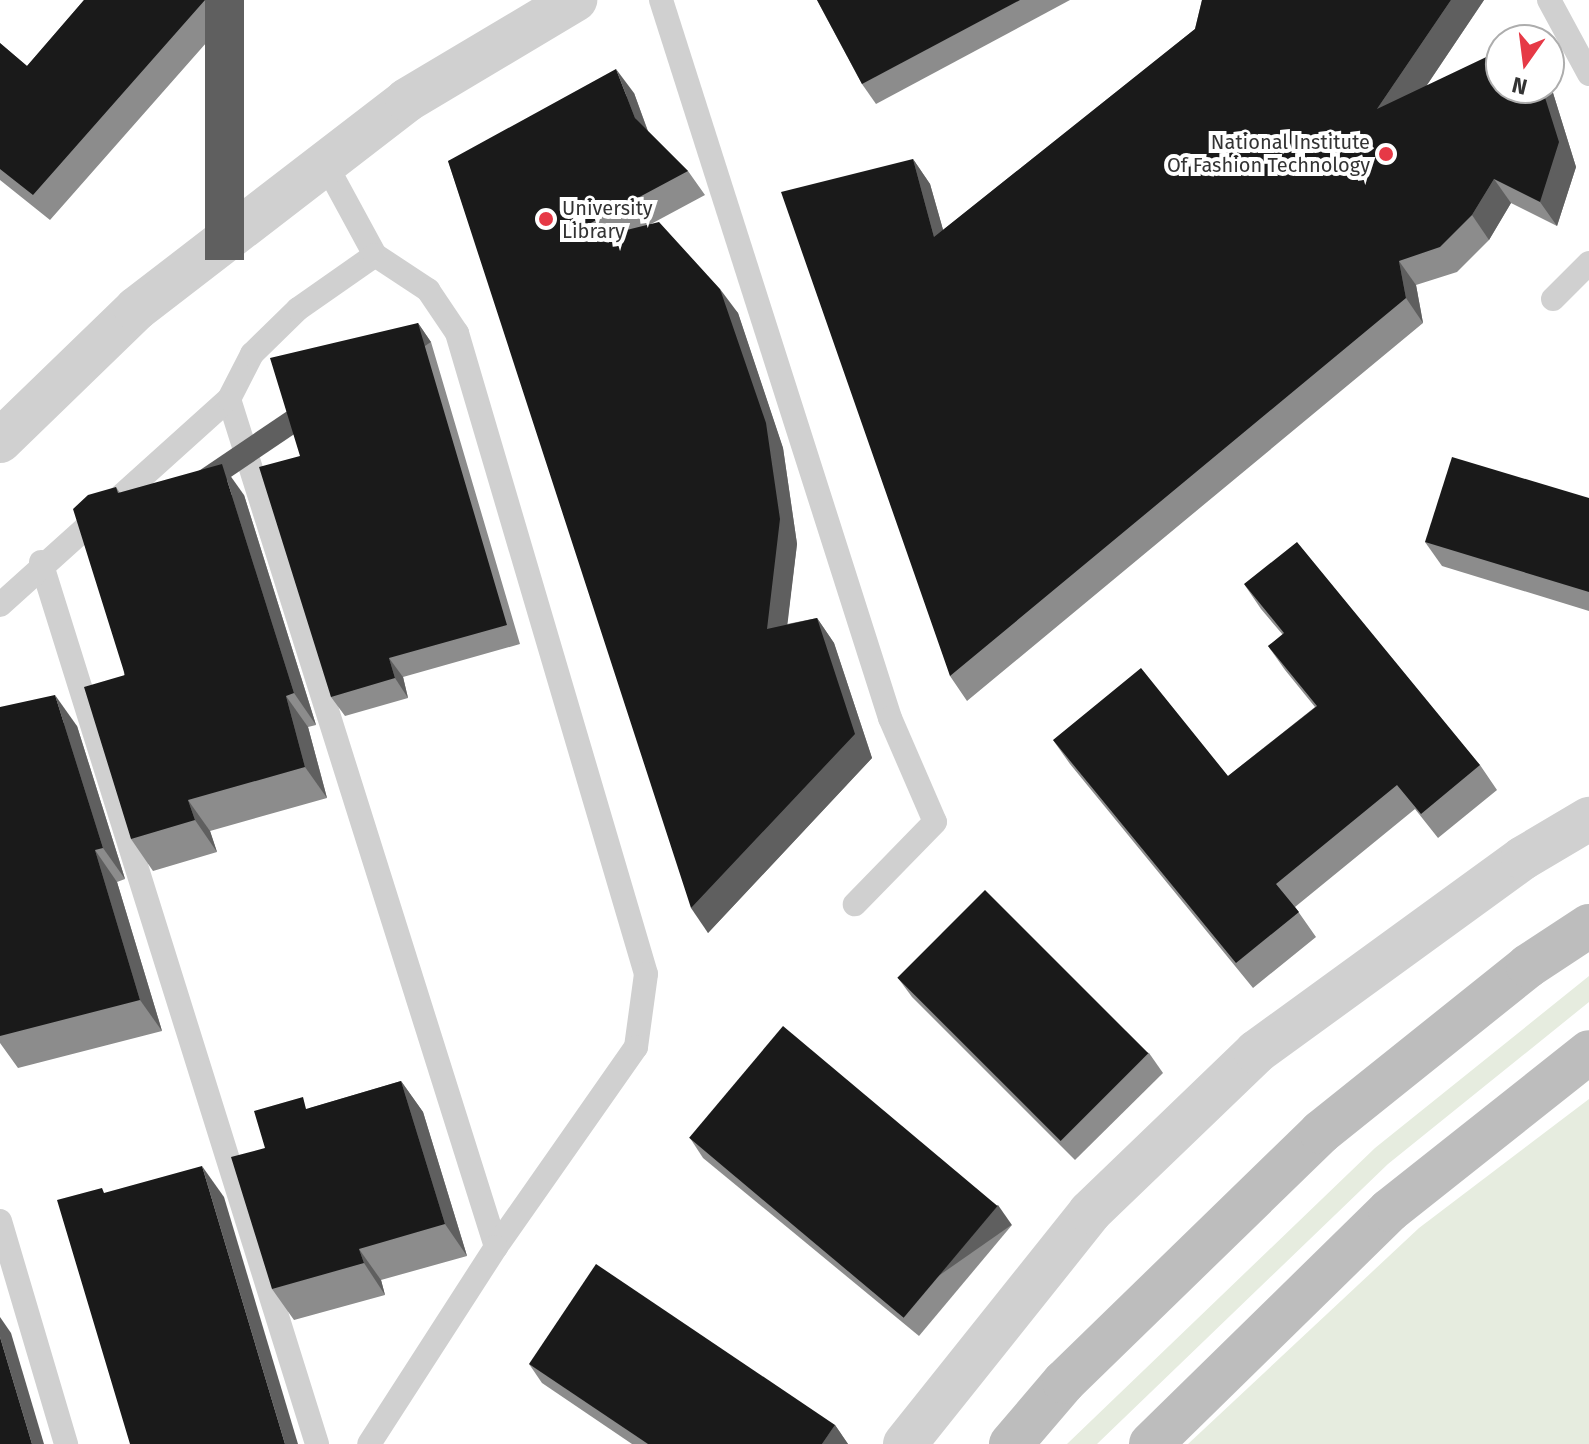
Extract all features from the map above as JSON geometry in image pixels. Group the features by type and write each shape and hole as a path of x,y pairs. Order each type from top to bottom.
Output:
{"main road":[{"path":"1011,1444 1064,1382 1321,1132 1528,966 1589,926"},
{"path":"1151,1444 1390,1210 1589,1052"}],"street":[{"path":"0,441 136,309 407,100 575,0"},
{"path":"905,1444 1090,1212 1256,1052 1523,858 1589,819"}],"lane":[{"path":"661,0 890,718 935,822 855,904"},
{"path":"1549,0 1589,74"},
{"path":"325,163 375,255 428,290 457,333 646,974 636,1047 496,1247 369,1444"},
{"path":"0,605 41,562 229,399 261,345 298,309 375,255"},
{"path":"1553,299 1589,263"},
{"path":"229,399 496,1247"},
{"path":"41,562 317,1444"},
{"path":"0,1221 66,1444"}],"shaded area":[{"path":"1589,976 1589,1002 1388,1164 1097,1444 1067,1444 1375,1148"},
{"path":"1589,1099 1589,1444 1188,1444 1419,1228"}],"building":[{"path":"84,0 205,0 33,195 0,169 0,43 27,66"},
{"path":"817,0 1020,0 862,84"},
{"path":"1202,0 1451,0 1377,109 1485,58 1485,104 1547,104 1559,142 1540,202 1494,179 1472,215 1440,247 1399,261 1406,298 950,676 781,192 913,159 934,237 1195,29"},
{"path":"616,69 635,118 688,171 574,232 578,242 659,222 720,289 766,423 780,519 767,629 817,618 855,734 691,908 448,161"},
{"path":"418,323 507,625 389,658 395,678 331,697 259,467 300,456 270,358"},
{"path":"1452,457 1589,498 1589,592 1425,542"},
{"path":"222,464 294,693 286,696 305,767 188,800 195,820 131,839 84,687 125,675 73,509 88,495 116,487 118,493"},
{"path":"1297,542 1480,765 1421,814 1397,785 1276,884 1299,912 1236,963 1053,740 1141,668 1228,776 1317,706 1268,646 1284,633 1244,584"},
{"path":"55,695 103,848 95,850 140,1000 0,1036 0,707"},
{"path":"985,890 1148,1053 1061,1141 897,978"},
{"path":"783,1026 997,1206 904,1318 689,1138"},
{"path":"401,1081 445,1224 359,1249 364,1263 272,1289 231,1157 265,1148 254,1111 303,1097 306,1109"},
{"path":"202,1166 285,1444 130,1444 57,1200 102,1188 104,1193"},
{"path":"596,1264 835,1425 822,1444 648,1444 529,1364"},
{"path":"0,1337 32,1444 0,1444"}],"place":[{"name":"National Institute Of Fashion Technology","path":"1386,154"},
{"name":"University Library","path":"546,219"}]}
